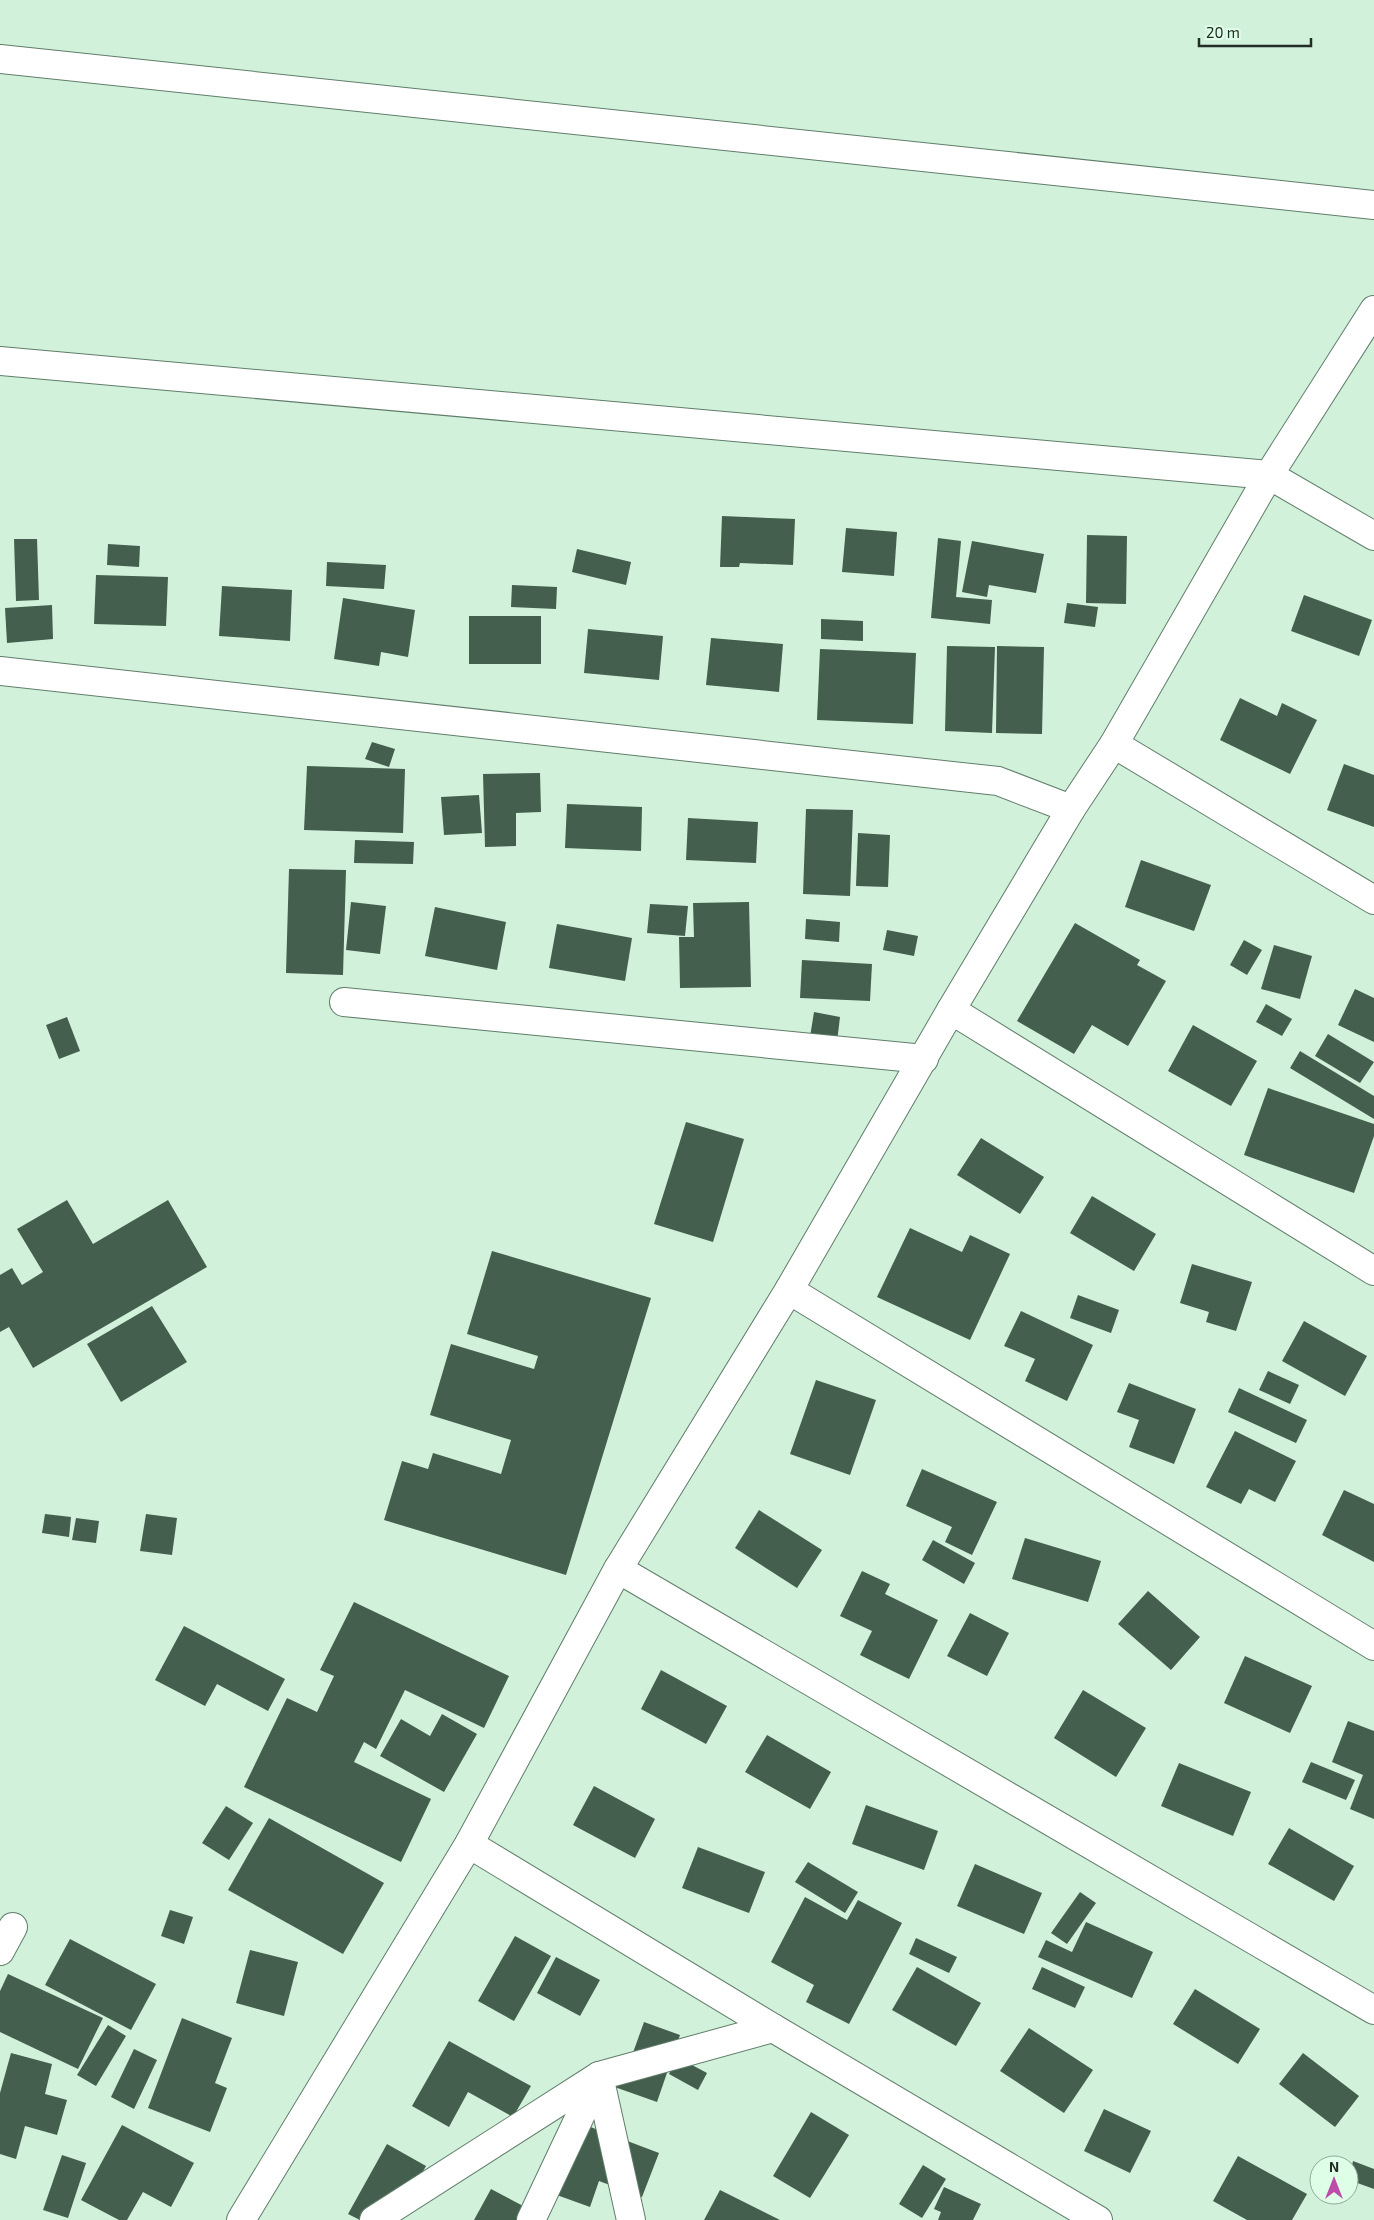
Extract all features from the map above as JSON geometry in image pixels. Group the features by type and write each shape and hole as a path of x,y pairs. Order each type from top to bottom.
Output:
{"street":[{"path":"0,59 1374,205"},
{"path":"241,2220 469,1844 618,1570 789,1290 951,1010 1072,808 1114,744 1269,475 1374,310"},
{"path":"0,361 1269,475 1374,536"},
{"path":"0,671 998,781 1072,808"},
{"path":"1114,744 1374,900"},
{"path":"344,1002 924,1059"},
{"path":"951,1010 1374,1270"},
{"path":"789,1290 1374,1646"},
{"path":"618,1570 1374,2010"},
{"path":"469,1844 773,2028 1067,2212 1098,2220"},
{"path":"0,1951 13,1927"},
{"path":"374,2220 599,2076 773,2028"},
{"path":"531,2220 599,2076"},
{"path":"599,2076 632,2220"}],"building":[{"path":"722,516 795,519 793,565 740,563 739,567 720,567"},
{"path":"846,528 897,532 894,576 842,572"},
{"path":"1087,535 1127,536 1126,604 1086,603"},
{"path":"938,538 961,541 956,597 992,600 990,624 931,618"},
{"path":"14,539 37,539 39,600 16,601"},
{"path":"972,541 1044,554 1036,593 989,585 987,597 962,592"},
{"path":"108,544 140,546 139,567 107,565"},
{"path":"577,549 631,562 626,585 572,572"},
{"path":"327,562 386,565 384,589 326,586"},
{"path":"96,575 168,577 166,626 94,624"},
{"path":"512,585 557,587 556,609 511,607"},
{"path":"222,586 292,590 290,641 219,636"},
{"path":"1304,595 1372,620 1359,656 1291,631"},
{"path":"343,598 415,610 408,657 381,652 379,666 334,659"},
{"path":"1067,603 1098,607 1095,627 1064,623"},
{"path":"52,605 53,639 7,643 5,608"},
{"path":"469,616 541,616 541,664 469,664"},
{"path":"821,619 863,621 863,641 821,639"},
{"path":"588,629 663,636 659,680 584,673"},
{"path":"711,638 783,644 779,692 706,685"},
{"path":"947,646 995,647 992,733 945,731"},
{"path":"997,646 1044,647 1042,734 996,733"},
{"path":"820,649 916,653 913,724 817,720"},
{"path":"1240,698 1277,716 1282,703 1317,720 1290,774 1220,740"},
{"path":"372,742 395,749 389,767 365,759"},
{"path":"1344,764 1374,775 1374,827 1327,810"},
{"path":"307,766 405,769 403,833 304,830"},
{"path":"540,773 541,812 516,813 516,846 485,847 483,774"},
{"path":"479,795 482,833 444,835 441,797"},
{"path":"567,804 642,807 641,851 565,848"},
{"path":"806,809 853,810 850,896 803,894"},
{"path":"688,818 758,822 756,863 686,860"},
{"path":"858,833 890,835 888,887 856,886"},
{"path":"355,840 414,842 413,864 354,863"},
{"path":"1141,860 1211,885 1194,931 1125,907"},
{"path":"289,869 346,870 343,975 286,973"},
{"path":"351,902 386,906 380,954 346,950"},
{"path":"749,902 751,987 680,988 679,937 694,937 693,903"},
{"path":"650,904 688,906 685,936 647,933"},
{"path":"435,907 506,922 497,970 425,956"},
{"path":"806,919 840,922 839,942 805,939"},
{"path":"1075,923 1140,960 1137,965 1166,981 1128,1046 1092,1025 1074,1054 1017,1021"},
{"path":"557,924 632,938 625,981 549,968"},
{"path":"887,930 918,936 914,956 883,950"},
{"path":"1244,940 1262,950 1247,975 1230,965"},
{"path":"1274,945 1312,956 1300,999 1261,989"},
{"path":"802,960 872,964 870,1001 800,998"},
{"path":"1355,989 1374,998 1374,1042 1338,1025"},
{"path":"1266,1004 1292,1019 1282,1036 1256,1022"},
{"path":"814,1012 840,1017 837,1042 810,1037"},
{"path":"67,1017 80,1051 59,1059 46,1025"},
{"path":"1193,1025 1257,1061 1231,1106 1168,1071"},
{"path":"1328,1034 1374,1062 1360,1083 1315,1056"},
{"path":"1300,1051 1374,1096 1374,1119 1290,1068"},
{"path":"1268,1088 1374,1124 1374,1136 1354,1193 1244,1155"},
{"path":"686,1122 744,1139 713,1242 654,1224"},
{"path":"981,1138 1044,1177 1020,1214 957,1175"},
{"path":"1092,1196 1156,1234 1134,1271 1070,1233"},
{"path":"67,1200 93,1244 168,1200 207,1267 33,1368 9,1327 0,1332 0,1275 12,1268 22,1285 43,1272 17,1229"},
{"path":"910,1228 962,1252 970,1235 1010,1254 970,1340 877,1297"},
{"path":"492,1251 651,1298 566,1575 384,1520 402,1461 428,1469 433,1453 501,1474 511,1440 430,1415 451,1344 534,1369 538,1356 467,1334"},
{"path":"1192,1264 1252,1282 1236,1331 1206,1322 1209,1312 1180,1303"},
{"path":"1078,1295 1119,1310 1111,1333 1070,1318"},
{"path":"152,1306 187,1362 121,1402 87,1344"},
{"path":"1021,1311 1093,1345 1067,1401 1025,1381 1035,1359 1004,1346"},
{"path":"1304,1321 1367,1356 1345,1396 1282,1361"},
{"path":"1268,1371 1299,1385 1290,1404 1259,1390"},
{"path":"816,1380 876,1400 850,1475 790,1454"},
{"path":"1129,1383 1196,1409 1174,1464 1129,1447 1139,1420 1117,1412"},
{"path":"1239,1388 1307,1420 1296,1443 1228,1412"},
{"path":"1235,1431 1296,1461 1275,1502 1249,1489 1241,1504 1206,1487"},
{"path":"922,1469 997,1502 972,1555 945,1542 952,1527 906,1506"},
{"path":"1344,1490 1374,1504 1374,1562 1322,1535"},
{"path":"759,1510 822,1550 797,1588 735,1548"},
{"path":"45,1514 71,1517 69,1537 42,1533"},
{"path":"146,1514 177,1518 172,1555 140,1551"},
{"path":"76,1518 99,1521 96,1543 72,1540"},
{"path":"1025,1538 1101,1561 1088,1602 1012,1579"},
{"path":"933,1540 975,1563 964,1584 922,1560"},
{"path":"862,1571 890,1584 885,1594 938,1620 909,1679 860,1655 872,1631 840,1616"},
{"path":"1148,1591 1200,1637 1171,1670 1118,1624"},
{"path":"354,1602 509,1676 484,1728 405,1690 376,1749 364,1742 354,1762 431,1799 401,1862 244,1787 287,1698 317,1712 334,1676 320,1670"},
{"path":"970,1613 1009,1633 987,1676 947,1656"},
{"path":"184,1626 285,1679 268,1711 217,1684 205,1706 155,1680"},
{"path":"1245,1656 1312,1686 1290,1733 1224,1703"},
{"path":"661,1670 727,1706 706,1744 641,1709"},
{"path":"1083,1690 1146,1728 1116,1777 1054,1738"},
{"path":"442,1714 477,1734 444,1792 380,1756 401,1719 430,1736"},
{"path":"1348,1721 1374,1731 1374,1819 1350,1809 1363,1775 1332,1762"},
{"path":"767,1735 831,1772 810,1809 745,1772"},
{"path":"1311,1762 1355,1780 1346,1800 1302,1782"},
{"path":"1179,1763 1251,1792 1233,1836 1161,1806"},
{"path":"594,1786 655,1819 635,1858 573,1825"},
{"path":"866,1805 938,1831 924,1870 852,1844"},
{"path":"226,1806 253,1823 229,1860 202,1843"},
{"path":"269,1818 384,1883 343,1954 228,1890"},
{"path":"1289,1828 1354,1866 1334,1901 1268,1864"},
{"path":"698,1847 765,1872 749,1913 682,1888"},
{"path":"808,1862 858,1892 845,1913 795,1882"},
{"path":"975,1864 1042,1893 1024,1934 957,1906"},
{"path":"1080,1892 1096,1903 1067,1944 1051,1933"},
{"path":"805,1897 847,1920 858,1900 902,1923 849,2024 806,2002 814,1985 771,1962"},
{"path":"170,1910 193,1917 184,1944 161,1936"},
{"path":"1086,1922 1153,1952 1132,1998 1038,1957 1046,1940 1072,1952"},
{"path":"515,1936 551,1956 514,2021 478,2001"},
{"path":"916,1938 957,1957 949,1973 909,1954"},
{"path":"70,1939 156,1984 131,2030 45,1985"},
{"path":"250,1950 298,1962 284,2016 236,2003"},
{"path":"556,1957 600,1980 580,2016 537,1993"},
{"path":"917,1967 981,2003 956,2046 892,2010"},
{"path":"1042,1967 1085,1987 1075,2008 1032,1989"},
{"path":"8,1974 103,2018 78,2069 0,2032 0,1991"},
{"path":"1195,1989 1260,2029 1238,2064 1173,2024"},
{"path":"182,2018 232,2038 215,2083 227,2088 210,2132 148,2108"},
{"path":"644,2022 680,2035 657,2102 609,2085 630,2061"},
{"path":"108,2025 126,2036 96,2086 77,2075"},
{"path":"1029,2028 1093,2070 1064,2113 1000,2071"},
{"path":"449,2041 531,2086 513,2117 468,2092 449,2127 412,2106"},
{"path":"134,2049 157,2060 134,2109 111,2097"},
{"path":"11,2053 52,2064 45,2094 67,2100 57,2135 25,2126 16,2159 0,2154 0,2093"},
{"path":"1303,2053 1359,2096 1335,2127 1279,2084"},
{"path":"677,2057 707,2073 698,2090 669,2074"},
{"path":"1104,2109 1151,2131 1130,2173 1084,2151"},
{"path":"811,2112 849,2135 810,2198 773,2176"},
{"path":"580,2123 659,2153 642,2197 599,2181 590,2207 554,2194"},
{"path":"122,2125 194,2163 171,2207 143,2192 127,2220 119,2220 81,2200"},
{"path":"387,2144 426,2166 396,2220 360,2220 348,2214"},
{"path":"62,2155 86,2163 68,2218 43,2210"},
{"path":"1238,2156 1307,2194 1292,2220 1247,2220 1213,2201"},
{"path":"1359,2163 1374,2169 1374,2189 1359,2184"},
{"path":"923,2165 946,2179 922,2218 899,2204"},
{"path":"944,2187 981,2204 973,2220 938,2220 941,2212 934,2209"},
{"path":"491,2189 540,2215 537,2220 474,2220"},
{"path":"720,2190 780,2220 704,2220"}]}
